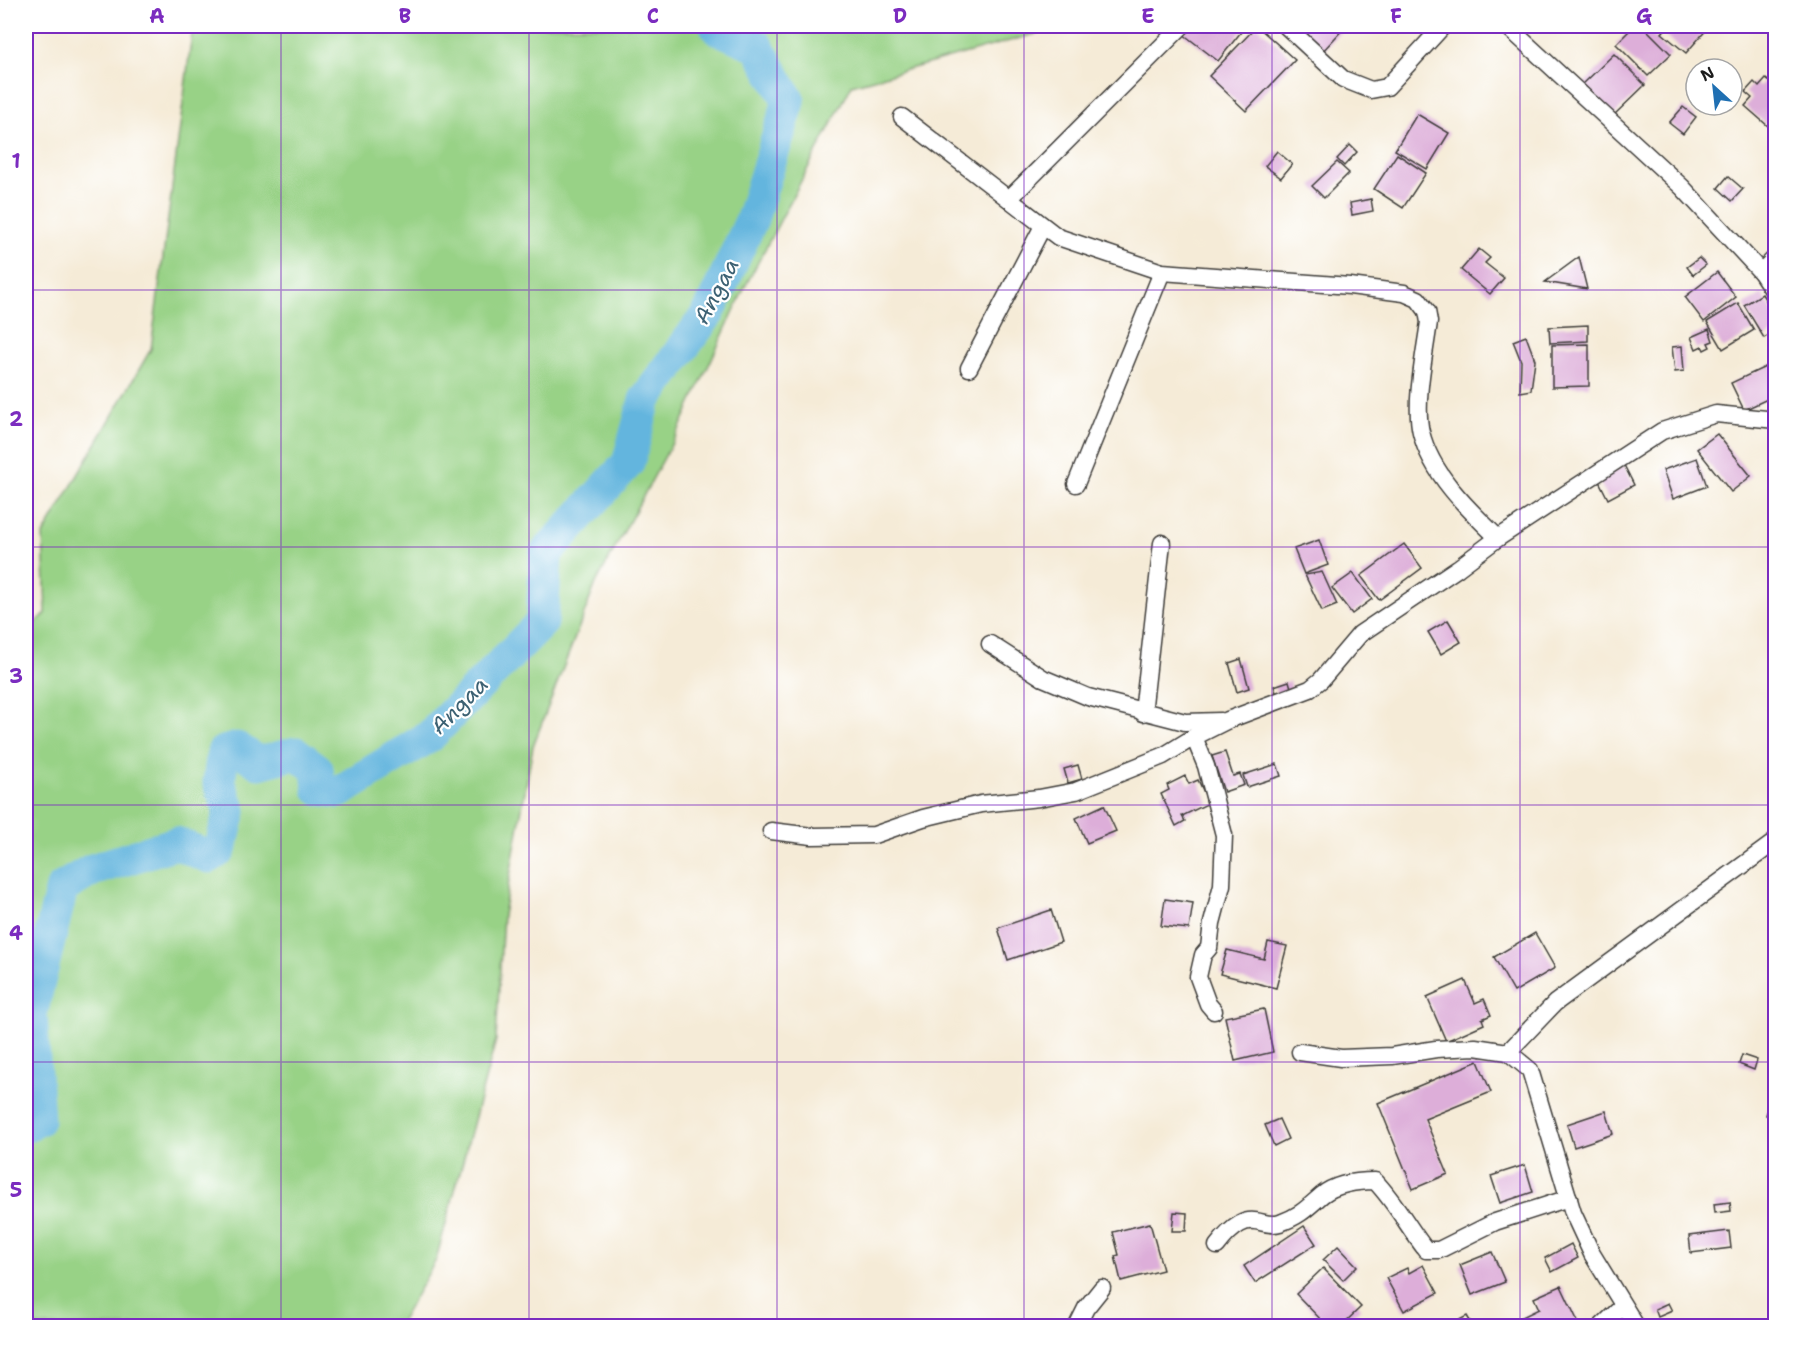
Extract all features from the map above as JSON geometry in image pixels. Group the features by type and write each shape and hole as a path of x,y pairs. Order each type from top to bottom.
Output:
{"street":[{"path":"1009,199 1182,26"},
{"path":"1286,26 1343,78 1371,90 1387,87 1443,26"},
{"path":"1507,26 1682,188 1761,272 1776,295"},
{"path":"902,117 1058,237 1162,272 1350,286 1404,292 1418,299 1426,311 1429,322 1419,408 1420,431 1431,457 1447,482 1471,512 1498,538"},
{"path":"969,368 1043,225"},
{"path":"1761,272 1776,257"},
{"path":"1076,484 1162,272"},
{"path":"771,831 812,836 874,835 923,818 981,804 1039,798 1076,791 1163,756 1228,720 1310,688 1321,680 1360,634 1498,538 1662,431 1716,414 1776,420"},
{"path":"1143,713 1162,543"},
{"path":"990,644 1043,678 1088,698 1185,722 1228,720"},
{"path":"1194,737 1206,766 1224,836 1222,885 1212,922 1209,948 1203,955 1198,977 1208,1004 1214,1011"},
{"path":"1508,1052 1555,1002 1776,841"},
{"path":"1300,1052 1341,1058 1392,1056 1436,1049 1475,1047 1508,1052 1530,1070 1573,1213 1592,1254 1636,1326"},
{"path":"1217,1246 1224,1236 1239,1224 1251,1219 1278,1224 1306,1211 1323,1193 1362,1181 1375,1181 1388,1195 1426,1250 1439,1250 1495,1222 1569,1198"},
{"path":"1074,1326 1102,1288"},
{"path":"1602,1326 1623,1306"}],"green space":[{"path":"193,26 1054,26 1046,31 852,85 745,287 677,434 596,583 533,746 503,915 496,1040 436,1260 398,1326 26,1326 26,629 46,614 43,535 151,349"}],"building":[{"path":"1190,26 1245,27 1218,61 1183,34"},
{"path":"1257,26 1295,60 1246,111 1209,76"},
{"path":"1293,26 1346,26 1322,52"},
{"path":"1634,26 1643,26 1671,54 1648,76 1616,44"},
{"path":"1668,26 1709,27 1686,53 1662,33"},
{"path":"1614,54 1645,85 1613,116 1583,84"},
{"path":"1766,79 1776,87 1776,133 1745,106 1752,98 1745,92 1754,82 1759,87"},
{"path":"1683,107 1684,117 1696,117 1683,134 1669,123"},
{"path":"1417,114 1449,133 1427,169 1395,150"},
{"path":"1350,145 1357,152 1344,166 1337,159"},
{"path":"1277,151 1292,164 1281,178 1265,166"},
{"path":"1397,154 1426,173 1403,208 1374,189"},
{"path":"1337,162 1349,173 1324,198 1312,186"},
{"path":"1728,176 1743,189 1732,201 1718,188"},
{"path":"1371,199 1373,211 1352,215 1350,203"},
{"path":"1479,249 1490,258 1485,263 1504,278 1490,294 1461,270"},
{"path":"1579,257 1587,289 1545,282"},
{"path":"1699,258 1706,265 1693,275 1687,267"},
{"path":"1717,272 1736,297 1704,322 1685,297"},
{"path":"1762,294 1776,317 1776,331 1764,338 1744,305"},
{"path":"1738,303 1754,330 1723,349 1707,322"},
{"path":"1588,325 1588,341 1550,343 1549,327"},
{"path":"1709,329 1713,341 1708,343 1710,347 1704,350 1702,346 1696,349 1691,337"},
{"path":"1526,336 1535,360 1531,390 1520,392 1521,361 1513,341"},
{"path":"1589,344 1589,386 1552,387 1552,345"},
{"path":"1682,346 1684,371 1675,372 1672,347"},
{"path":"1776,362 1776,395 1744,410 1731,383"},
{"path":"1717,434 1751,476 1731,492 1697,449"},
{"path":"1697,458 1707,486 1673,499 1663,470"},
{"path":"1624,465 1634,485 1608,499 1598,479"},
{"path":"1319,540 1328,565 1304,574 1294,549"},
{"path":"1404,544 1422,568 1379,600 1361,576"},
{"path":"1322,572 1337,605 1322,611 1305,575"},
{"path":"1353,573 1372,599 1352,614 1332,588"},
{"path":"1448,620 1461,642 1441,654 1428,632"},
{"path":"1241,659 1249,688 1237,692 1229,663"},
{"path":"1289,681 1292,691 1277,696 1274,686"},
{"path":"1225,752 1233,776 1240,774 1244,785 1224,792 1212,756"},
{"path":"1277,764 1281,776 1247,787 1243,775"},
{"path":"1078,765 1082,779 1068,783 1064,769"},
{"path":"1185,776 1189,784 1198,780 1209,803 1182,816 1185,821 1176,826 1161,794 1169,790 1167,785"},
{"path":"1104,805 1116,831 1087,843 1076,818"},
{"path":"1165,899 1193,903 1189,929 1161,926"},
{"path":"1051,910 1061,942 1008,960 998,928"},
{"path":"1535,933 1555,968 1514,992 1494,957"},
{"path":"1268,942 1287,946 1276,988 1220,974 1227,950 1264,959"},
{"path":"1465,980 1475,1003 1484,999 1491,1015 1482,1019 1484,1024 1446,1041 1427,997"},
{"path":"1264,1009 1273,1052 1235,1061 1225,1017"},
{"path":"1742,1055 1757,1060 1754,1070 1739,1064"},
{"path":"1478,1061 1491,1092 1425,1119 1448,1174 1413,1189 1378,1103"},
{"path":"1776,1086 1776,1118 1766,1115"},
{"path":"1606,1111 1613,1134 1574,1147 1567,1124"},
{"path":"1279,1119 1288,1139 1274,1146 1265,1125"},
{"path":"1525,1165 1533,1192 1500,1203 1491,1176"},
{"path":"1730,1202 1731,1211 1715,1213 1714,1204"},
{"path":"1174,1212 1187,1213 1186,1231 1172,1231"},
{"path":"1150,1223 1163,1270 1121,1281 1115,1256 1119,1255 1113,1232"},
{"path":"1304,1226 1316,1244 1255,1283 1244,1266"},
{"path":"1729,1231 1731,1248 1691,1253 1689,1236"},
{"path":"1571,1244 1578,1258 1552,1272 1545,1258"},
{"path":"1338,1246 1357,1266 1343,1280 1323,1260"},
{"path":"1492,1252 1505,1282 1472,1295 1460,1265"},
{"path":"1423,1265 1438,1293 1404,1311 1386,1278 1407,1268 1409,1273"},
{"path":"1323,1268 1361,1307 1341,1326 1327,1326 1296,1294"},
{"path":"1561,1286 1580,1326 1524,1326 1520,1318 1539,1309 1534,1298"},
{"path":"1668,1303 1672,1311 1658,1317 1655,1309"},
{"path":"1467,1316 1473,1326 1448,1326"}],"waterway":[{"name":"Angaa","path":"26,1126 38,1120 31,1014 62,888 92,870 176,843 209,857 220,850 230,811 219,782 223,752 237,748 259,763 296,753 317,769 319,789 339,792 430,736 542,622 546,553 628,463 645,400 709,312 752,219 789,101 757,46 716,26"}]}
